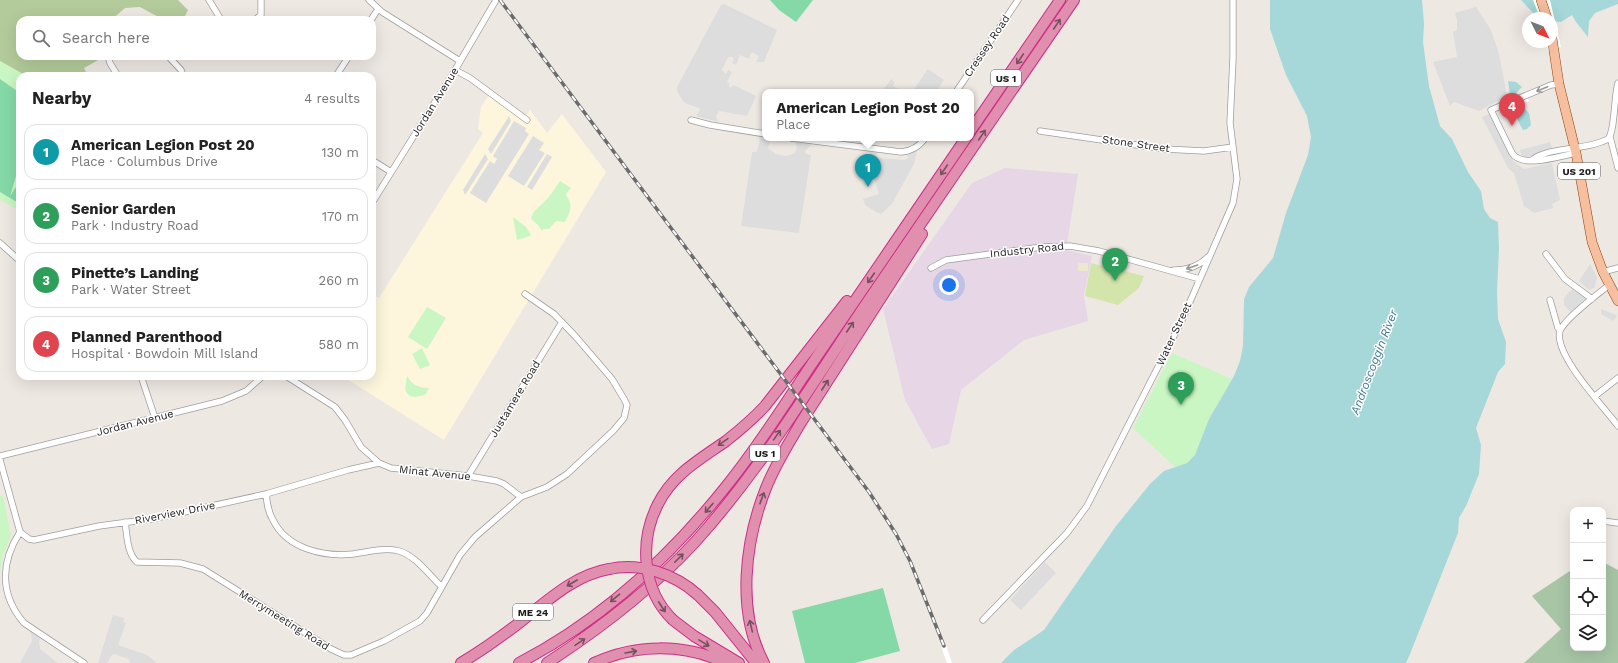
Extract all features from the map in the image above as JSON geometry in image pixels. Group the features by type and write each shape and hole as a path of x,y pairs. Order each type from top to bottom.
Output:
{"highway":[{"path":"1042,26 1045,14 1052,0"},
{"name":"US 1","path":"974,126 1060,0"},
{"name":"US 1","path":"547,663 600,627 642,593 679,558 716,517 757,464 1074,0"},
{"name":"US 1","path":"519,663 551,644 610,603 665,554 698,520 744,463 964,141"},
{"path":"764,663 756,647 750,619 747,588 750,549 754,528 766,487 782,454 793,436 923,232 936,202"},
{"path":"739,663 694,636 673,620 666,613 655,596 649,578 646,549 650,522 668,486 683,470 725,442 753,419 765,406 848,300 862,290"},
{"name":"ME 24","path":"461,663 507,632 567,586 584,577 609,569 628,568 655,572 680,582 698,595 715,612 756,663"},
{"path":"594,663 628,652 665,648 703,654 724,663"}],"main road":[{"path":"1541,0 1545,12"},
{"name":"US 201","path":"1554,48 1559,84 1575,150 1592,242 1603,272 1618,301"}],"street":[{"path":"209,0 219,16"},
{"path":"260,16 261,0"},
{"path":"369,0 378,9 460,61"},
{"name":"Jordan Avenue","path":"376,196 455,70 496,0"},
{"name":"Cressey Road","path":"958,89 1018,0"},
{"name":"Water Street","path":"983,620 1067,532 1087,506 1156,373 1229,214 1236,191 1236,165 1230,110 1233,58 1233,0"},
{"path":"374,16 378,9"},
{"path":"109,60 115,72"},
{"path":"172,60 182,72"},
{"path":"339,72 346,60"},
{"path":"455,70 470,78 528,120"},
{"path":"1618,83 1615,96 1612,132 1610,137 1618,168"},
{"path":"1559,84 1551,85 1491,110 1514,157 1520,160 1532,160 1538,155 1575,150 1600,142 1610,137"},
{"path":"691,120 710,125 762,134"},
{"name":"Stone Street","path":"1040,130 1164,149 1204,151 1233,147"},
{"path":"815,141 908,152 920,145 923,141"},
{"path":"376,163 391,172"},
{"path":"0,243 16,257"},
{"name":"Industry Road","path":"931,268 946,260 1058,246 1070,246 1094,250 1200,279"},
{"path":"1546,254 1565,278 1592,299"},
{"name":"Industry Road","path":"1171,270 1190,268 1200,264 1210,256"},
{"path":"1603,272 1618,268"},
{"path":"1560,330 1567,321 1609,285"},
{"name":"Merrymeeting Road","path":"125,522 130,552 137,562 180,563 202,569 324,645 344,655 351,655 363,651 420,621 427,613 441,586 467,545 510,504 521,497 547,487 566,474 613,431 624,418 626,412 624,398 616,385 562,322 548,309 525,294"},
{"path":"1550,300 1558,328 1560,330 1562,351 1570,365 1618,426"},
{"name":"Justamere Road","path":"468,476 562,322"},
{"path":"1595,396 1618,378"},
{"path":"142,380 155,418"},
{"name":"Jordan Avenue","path":"0,456 222,401 246,391 258,380"},
{"name":"Minat Avenue","path":"292,380 335,407 345,420 361,447 379,463 391,468 468,476 497,481 504,484 521,497"},
{"path":"0,460 20,532 9,549 3,572 4,591 9,605 24,623 84,663"},
{"name":"Riverview Drive","path":"20,532 29,539 34,540 125,522 151,519 266,494 348,470 379,463"},
{"path":"266,494 270,513 276,527 295,543 317,552 331,554 385,550 399,551 412,558 441,586"},
{"path":"1606,521 1618,523"}],"shaded area":[{"path":"724,4 777,30 764,62 756,62 759,56 752,52 749,59 740,55 736,65 732,63 734,59 732,57 727,59 722,70 726,74 728,70 732,72 727,82 729,83 729,86 731,88 733,85 756,96 747,116 719,111 716,116 718,122 696,116 700,110 699,108 683,101 677,91 677,87 721,5"},
{"path":"1476,7 1491,30 1499,54 1507,96 1479,111 1454,102 1450,106 1433,62 1457,57 1453,32 1457,30 1455,13"},
{"path":"928,69 944,80 938,89 914,89"},
{"path":"891,79 895,82 893,86 898,89 884,89"},
{"path":"489,95 524,118 530,110 547,133 562,114 606,172 444,440 348,380 376,380 376,296 379,298 483,133 478,129 481,107"},
{"path":"1492,113 1513,161 1524,169 1552,163 1560,200 1552,204 1553,208 1534,213 1524,206 1514,173 1508,168 1482,117"},
{"path":"509,116 511,121 491,154 488,149"},
{"path":"514,121 526,128 525,131 529,134 486,203 470,193 490,161 494,164 497,159 493,156"},
{"path":"533,136 544,143 539,150 545,153 524,186 508,176"},
{"path":"759,137 762,138 762,141 770,141 768,148 776,154 786,156 795,153 797,147 795,142 812,144 805,151 806,154 811,155 799,233 741,226 752,152 756,152 760,140"},
{"path":"1550,142 1553,150 1522,158 1520,150"},
{"path":"870,151 878,152 876,156 879,158 905,160 908,158 907,154 917,151 914,164 892,204 881,214 865,205 863,199 879,194 874,179 877,178 876,174 873,175 869,164"},
{"path":"485,154 488,159 465,195 463,190"},
{"path":"547,154 552,157 532,190 527,187"},
{"path":"1005,168 1078,174 1066,250 1092,256 1084,296 1088,321 1024,340 961,390 949,444 932,449 905,400 883,309 972,183"},
{"path":"1078,263 1088,263 1088,271 1078,271"},
{"path":"1590,264 1597,277 1595,287 1589,290 1579,281"},
{"path":"1572,289 1586,298 1571,313 1564,305 1564,298"},
{"path":"1601,309 1616,315 1617,317 1613,321 1601,314"},
{"path":"1045,562 1056,573 1021,610 1010,600"},
{"path":"113,615 124,618 123,622 126,623 118,645 147,655 157,663 130,663 129,659 114,654 107,663 98,663"},
{"path":"30,631 40,639 40,649 58,663 20,663 32,641"}],"green space":[{"path":"0,0 178,0 188,10 185,16 157,16 140,7 125,8 116,16 16,16 16,60 98,60 84,68 86,72 16,72 16,74 0,66"},
{"path":"770,0 813,0 796,22 779,10"},
{"path":"0,61 20,72 16,72 16,209 0,200"},
{"path":"0,79 16,90 16,176 10,196 16,187 16,202 0,192"},
{"path":"560,181 571,188 566,194 571,205 570,211 565,222 556,221 549,229 543,229 542,231 531,219 532,215 542,205"},
{"path":"513,217 526,227 531,235 530,236 517,240"},
{"path":"1091,263 1144,276 1139,288 1118,305 1085,296"},
{"path":"427,307 446,318 427,349 408,337"},
{"path":"422,348 430,365 420,369 412,354"},
{"path":"1172,353 1232,379 1209,419 1196,455 1187,463 1175,467 1133,428"},
{"path":"407,376 411,382 416,385 429,388 426,394 416,397 408,395 405,389"},
{"path":"3,495 11,535 3,555 0,571 0,496"},
{"path":"1606,564 1618,570 1618,663 1524,663 1561,629 1532,596 1570,571 1570,651 1606,651"},
{"path":"883,588 900,651 855,663 805,663 792,611"}],"water":[{"name":"Androscoggin River","path":"1270,0 1422,0 1424,24 1423,42 1429,86 1440,126 1452,139 1468,172 1481,191 1484,209 1490,218 1498,222 1498,319 1506,342 1505,364 1498,372 1476,428 1481,445 1479,474 1466,506 1459,518 1458,533 1410,654 1406,663 1001,663 1014,650 1044,630 1116,526 1150,484 1164,471 1187,463 1195,455 1209,419 1234,376 1240,361 1243,346 1244,299 1249,287 1273,258 1286,213 1308,155 1311,137 1307,116 1286,75 1270,29"},
{"path":"1521,0 1618,0 1618,4 1595,13 1589,21 1588,37 1572,15 1561,22 1558,22 1558,12 1532,12"},
{"path":"1508,81 1516,82 1522,87 1516,93 1523,107 1529,113 1531,125 1527,129 1523,130 1517,119 1511,100"}],"pier":[{"path":"1533,0 1550,0 1553,12 1538,12"},
{"path":"1558,34 1561,47 1558,48"},
{"path":"1547,48 1558,48 1548,51"},
{"path":"1525,92 1529,101 1511,108 1507,99"},
{"path":"782,372 815,417 812,420 778,374"},
{"path":"946,645 952,663 947,663 943,652 942,647"}],"railway":[{"path":"500,0 869,492 896,534 910,561 944,646"}],"place":[{"name":"Planned Parenthood","path":"1512,126"},
{"name":"American Legion Post 20","path":"868,187"},
{"name":"Senior Garden","path":"1115,281"},
{"name":"Pinette’s Landing","path":"1181,405"}]}
